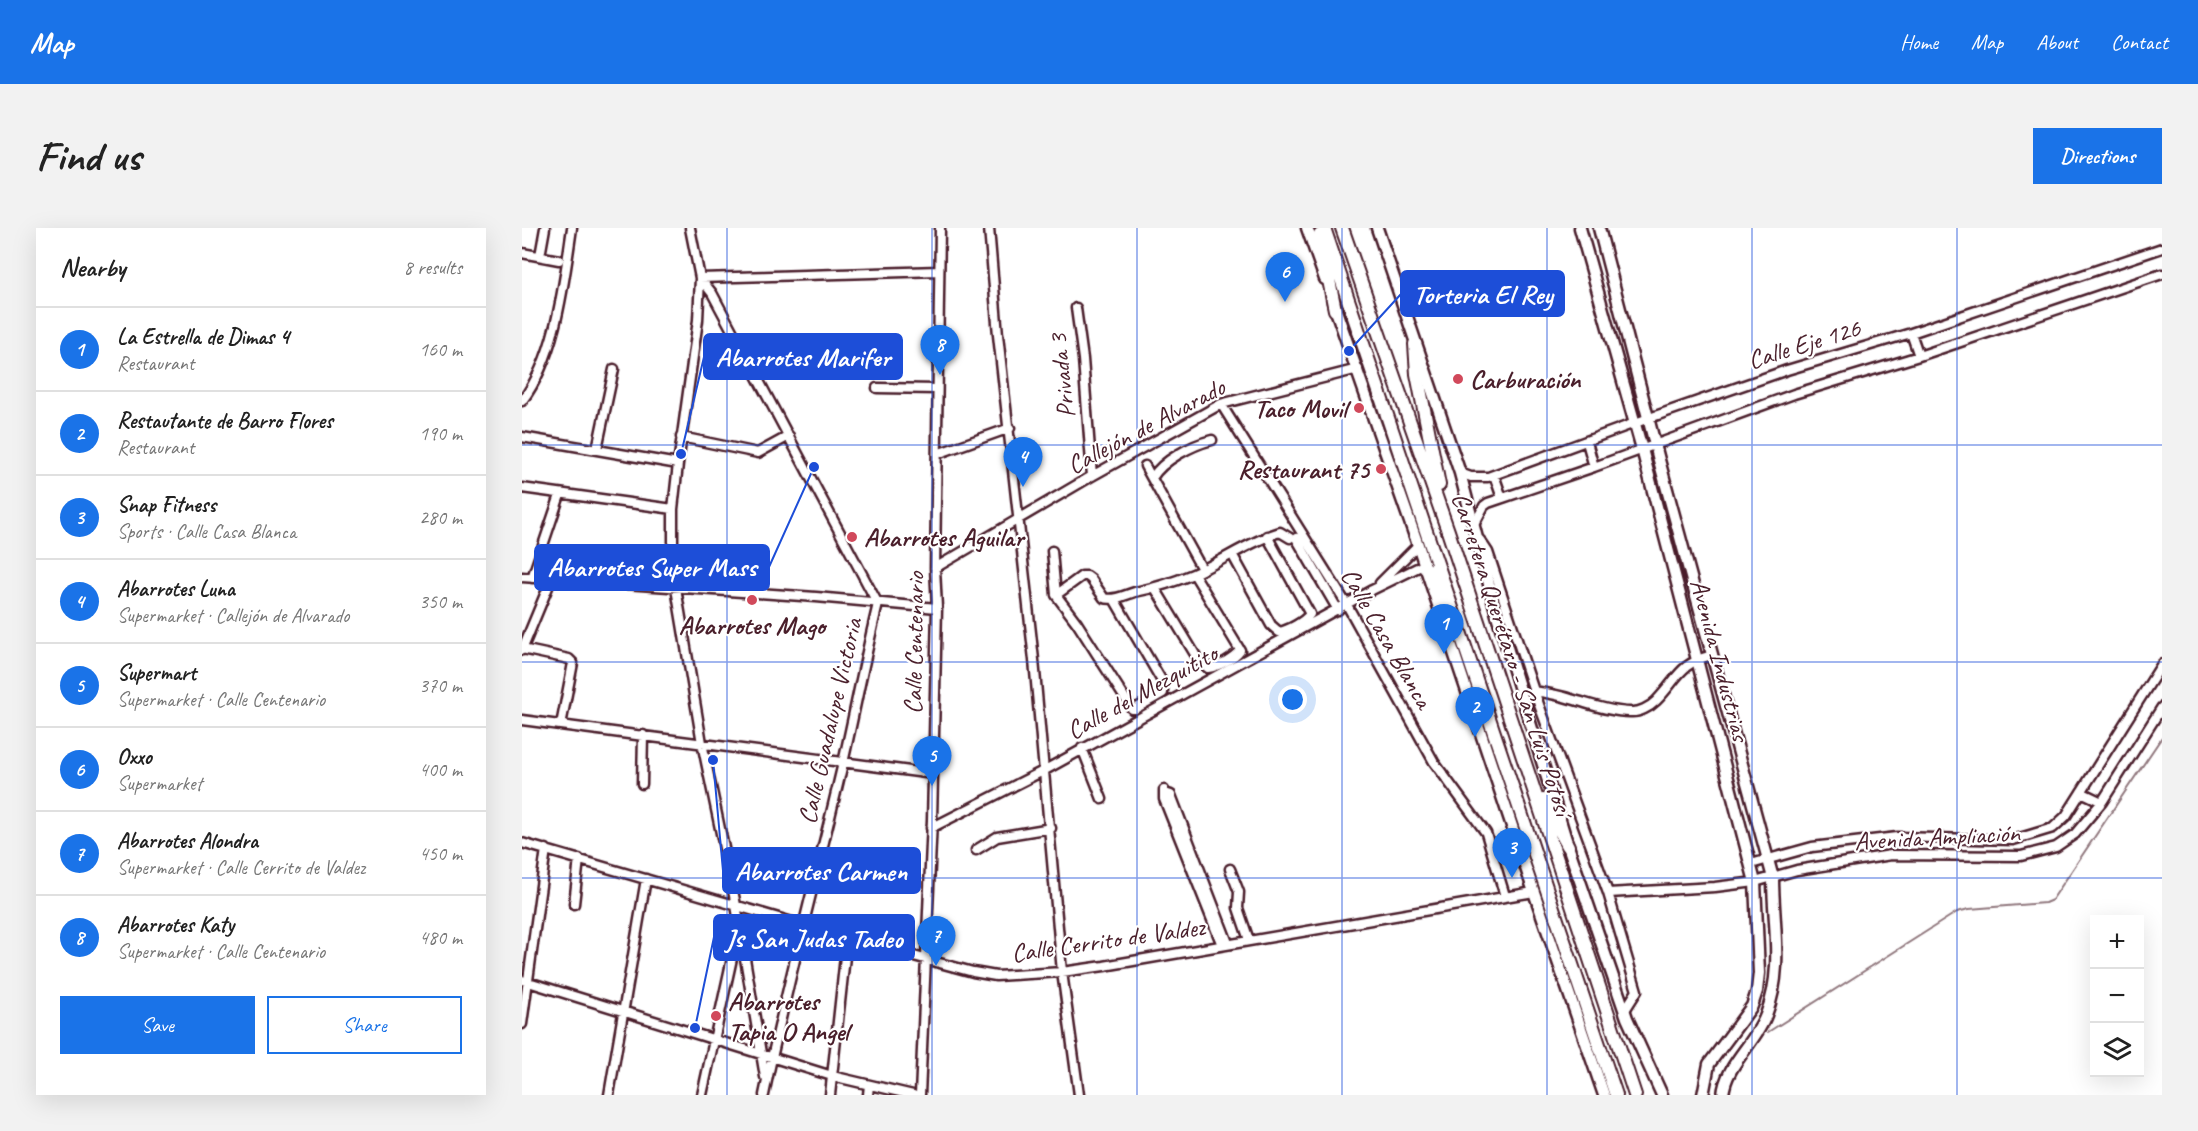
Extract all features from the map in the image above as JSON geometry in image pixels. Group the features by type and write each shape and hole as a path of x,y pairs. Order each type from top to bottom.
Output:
{"highway":[{"path":"1318,228 1335,310"},
{"name":"Carretera Querétaro - San Luis Potosí","path":"1324,228 1617,1095"},
{"name":"Carretera Querétaro - San Luis Potosí","path":"1342,228 1448,531 1635,1095"},
{"path":"1415,344 1417,374 1448,531"},
{"path":"1426,567 1458,620"},
{"path":"1527,771 1568,846"}],"main road":[{"path":"1307,228 1426,567 1604,1095"},
{"path":"1377,228 1460,473 1500,626 1568,846 1625,1010 1662,1095"},
{"name":"Avenida Industrias","path":"1580,228 1642,449 1755,882 1759,973 1757,991 1752,1006 1709,1064 1703,1095"},
{"name":"Avenida Industrias","path":"1599,228 1648,419 1773,878 1777,975 1772,998 1756,1035 1728,1075 1723,1095"}],"street":[{"path":"540,256 545,228"},
{"path":"522,401 530,391 552,337 572,228"},
{"path":"690,228 700,278 698,320 673,508 672,531 676,588 702,743 736,905 766,1082"},
{"name":"Calle Centenario","path":"920,1095 937,608 935,568 940,228"},
{"path":"989,228 998,335 1010,428 1051,828 1062,972 1076,1093"},
{"name":"Calle Eje 126","path":"1460,473 1479,478 1494,475 1787,370 1911,333 2162,248"},
{"path":"522,253 559,260"},
{"path":"700,278 939,271"},
{"name":"Calle Eje 126","path":"1474,523 1484,506 1502,498 1794,394 1919,356 2162,274"},
{"path":"700,278 712,293 878,604"},
{"name":"Privada 3","path":"1076,308 1083,359 1092,476"},
{"path":"1911,333 1919,356"},
{"path":"597,449 614,369"},
{"name":"Callejón de Alvarado","path":"935,568 1221,404 1358,369"},
{"path":"877,388 937,389"},
{"path":"1056,595 1084,575 1089,577 1104,598 1114,599 1155,588 1198,571 1270,536 1279,540 1296,537 1221,404"},
{"path":"937,454 1010,428"},
{"path":"681,437 758,453 789,436"},
{"path":"522,437 678,464"},
{"path":"1152,478 1158,467 1196,444 1212,440"},
{"path":"1587,442 1594,467"},
{"path":"1145,466 1240,650 1237,654 1213,668 1202,664 1155,588"},
{"path":"1494,475 1502,498"},
{"path":"522,488 560,495 673,508"},
{"path":"560,495 527,578 816,597 937,608"},
{"path":"1232,554 1271,625 1279,632 1283,631 1310,614 1270,536"},
{"name":"Calle Casa Blanca","path":"1296,537 1342,608 1434,762 1486,833 1505,897"},
{"path":"1478,538 1488,552 1534,691 1608,893 1637,991 1625,1010"},
{"name":"Calle del Mezquitito","path":"1372,590 1418,545"},
{"path":"1052,551 1056,595 1077,623 1128,703 1135,709 1161,694 1164,690 1163,683 1114,599"},
{"name":"Calle del Mezquitito","path":"931,828 1045,770 1372,590 1426,567"},
{"path":"551,579 522,650 569,660 573,663 561,724"},
{"name":"Calle Guadalupe Victoria","path":"764,1095 878,604"},
{"path":"1534,691 1605,709 1633,713 1655,702 1681,670 1697,659 1712,655"},
{"name":"Avenida Ampliación","path":"1751,864 1812,847 1897,837 2013,840 2053,828 2066,816 2162,664"},
{"name":"Avenida Ampliación","path":"1608,893 1715,887 1755,882 1797,870 1891,855 2039,853 2056,847 2075,834 2102,802 2162,707"},
{"path":"522,720 933,774"},
{"path":"642,784 643,735"},
{"path":"1082,748 1102,799"},
{"path":"1165,792 1171,795 1176,817 1225,944"},
{"path":"2081,792 2102,802"},
{"path":"976,850 997,837 1051,828"},
{"name":"Calle Cerrito de Valdez","path":"522,843 847,938 996,976 1062,972 1534,892"},
{"path":"522,1024 525,981 546,849"},
{"path":"574,904 579,859"},
{"path":"1230,869 1239,892 1238,908 1249,940"},
{"path":"609,1095 646,879"},
{"path":"702,1095 739,927"},
{"path":"830,1095 847,938"},
{"path":"525,981 832,1076 913,1095"},
{"path":"868,1095 869,1085"}],"waterway":[{"path":"1768,1032 1957,912 2045,903 2052,900 2162,737"}],"place":[{"name":"Oxxo","path":"1285,302"},
{"name":"Torteria El Rey","path":"1349,351"},
{"name":"Abarrotes Katy","path":"940,375"},
{"name":"Carburación","path":"1458,379"},
{"name":"Taco Movil","path":"1359,408"},
{"name":"Abarrotes Marifer","path":"681,454"},
{"name":"Abarrotes Super Mass","path":"814,467"},
{"name":"Restaurant 75","path":"1381,469"},
{"name":"Abarrotes Luna","path":"1023,487"},
{"name":"Abarrotes Aguilar","path":"852,537"},
{"name":"Abarrotes Mago","path":"752,600"},
{"name":"La Estrella de Dimas 4","path":"1444,654"},
{"name":"Restautante de Barro Flores","path":"1475,737"},
{"name":"Abarrotes Carmen","path":"713,760"},
{"name":"Supermart","path":"932,786"},
{"name":"Snap Fitness","path":"1512,878"},
{"name":"Abarrotes Alondra","path":"936,966"},
{"name":"Abarrotes Tapia O Angel","path":"716,1016"},
{"name":"Js San Judas Tadeo","path":"695,1028"}]}
